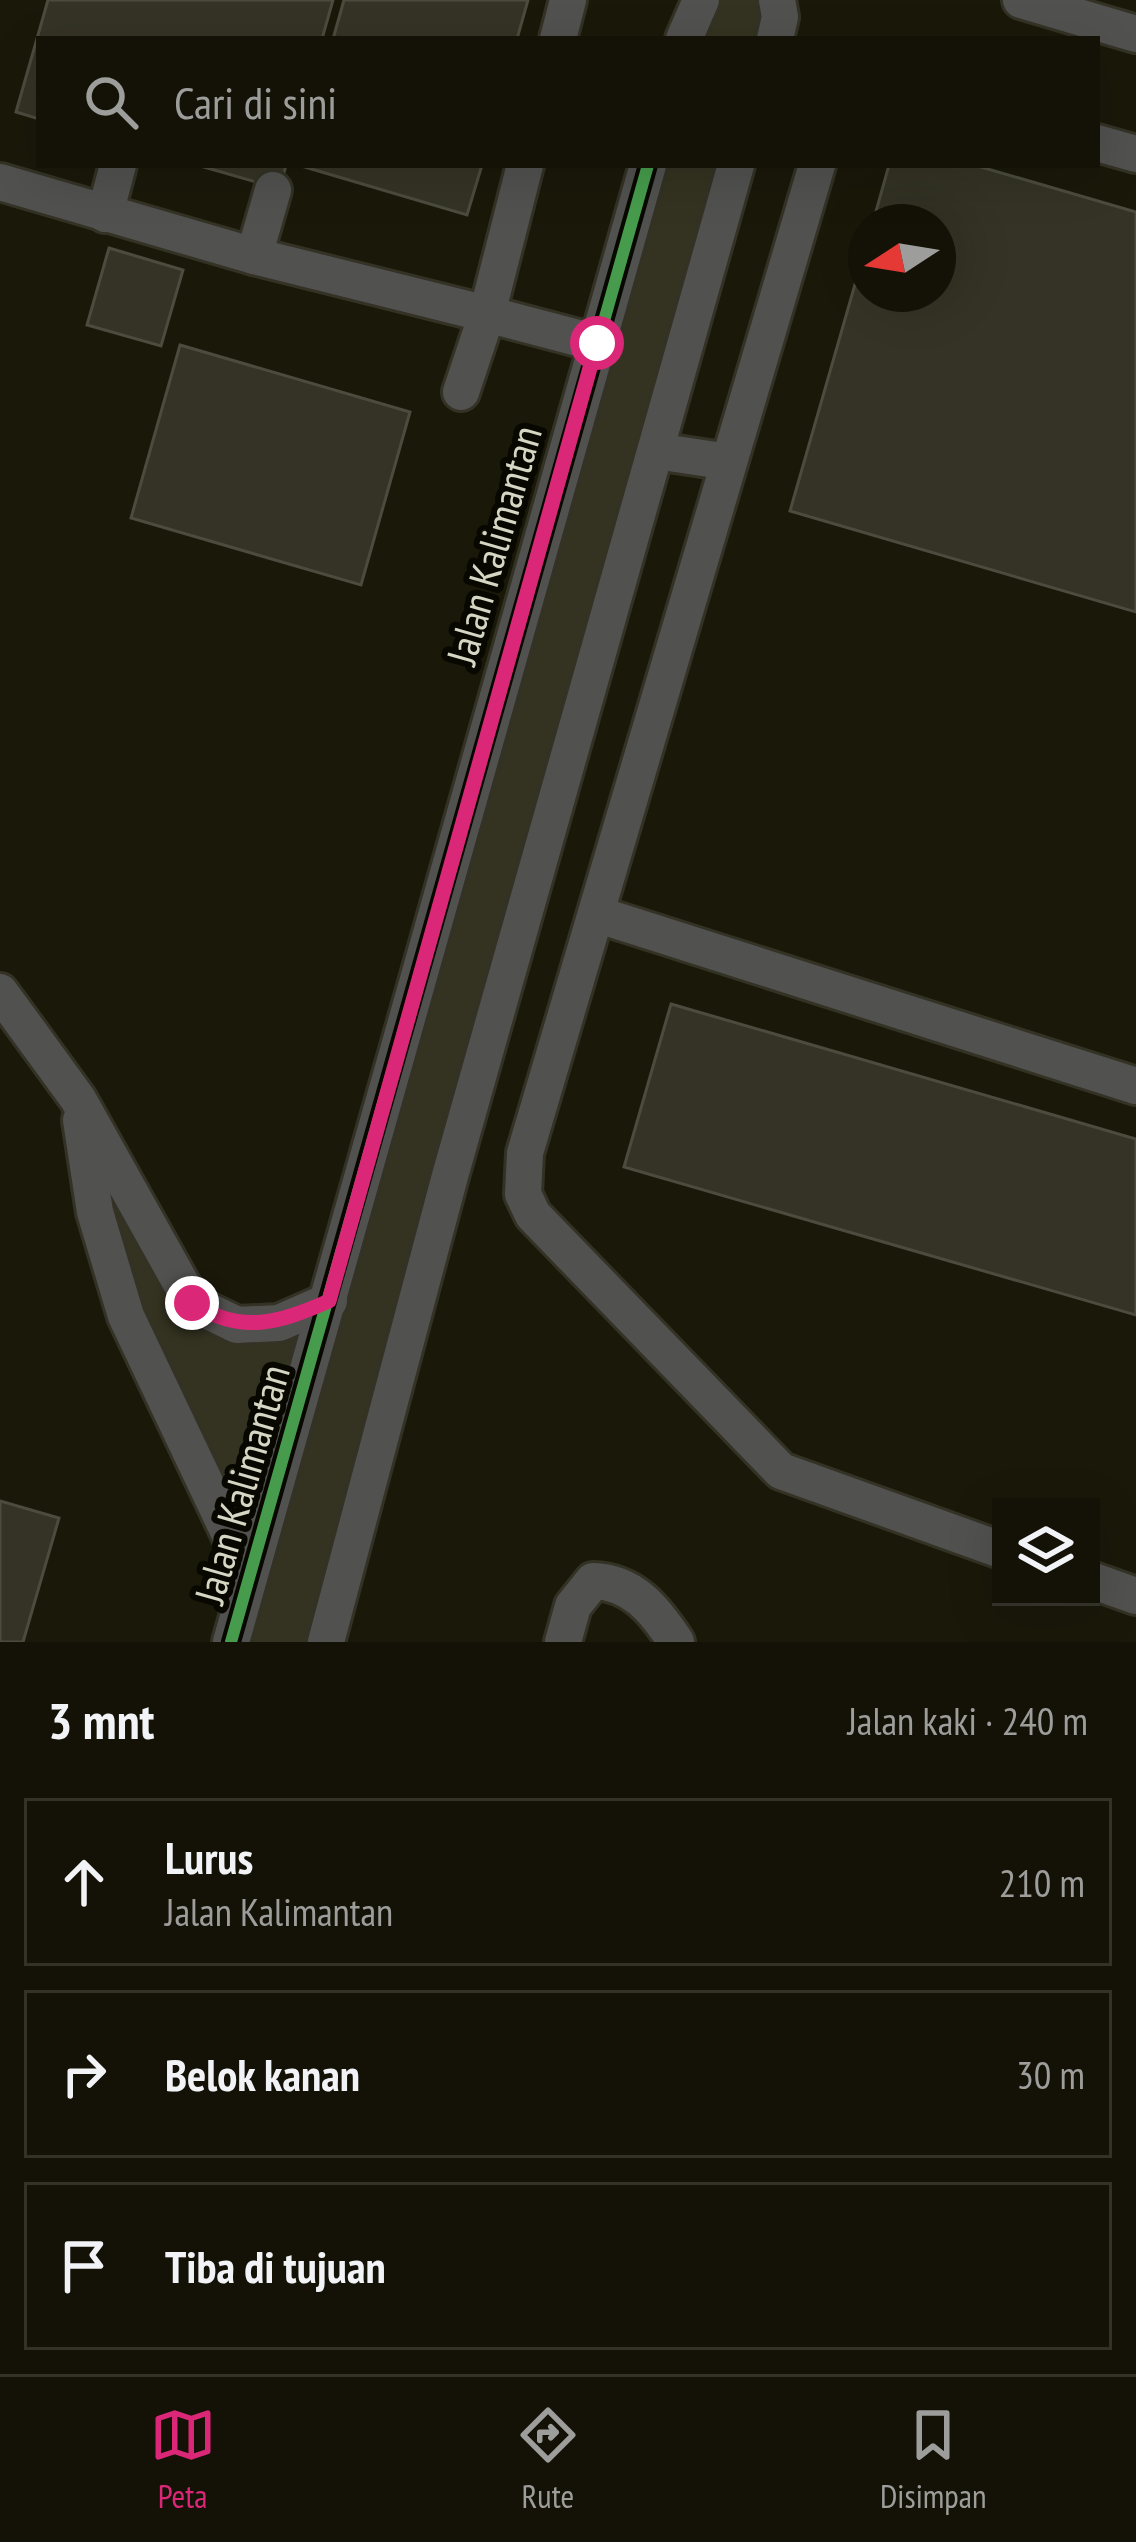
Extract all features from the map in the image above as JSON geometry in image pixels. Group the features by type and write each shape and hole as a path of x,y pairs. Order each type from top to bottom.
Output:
{"street":[{"path":"559,36 568,0"},
{"path":"776,24 797,0"},
{"path":"1021,0 1136,34"},
{"path":"1100,144 1136,154"},
{"path":"105,214 117,168"},
{"path":"461,392 487,314 524,168"},
{"name":"Jalan Kalimantan","path":"231,1642 647,168"},
{"path":"326,1642 450,1176 735,168"},
{"path":"816,168 520,1172 533,1215 782,1471 992,1547"},
{"path":"0,182 254,256 597,343"},
{"path":"254,256 272,190"},
{"path":"656,451 729,462"},
{"path":"596,914 1136,1086"},
{"path":"0,992 78,1099 192,1303 237,1325 279,1323 329,1301"},
{"path":"78,1099 95,1212 126,1316 250,1575"},
{"path":"563,1642 573,1606 593,1580 613,1582 633,1592 676,1642"},
{"path":"1100,1583 1136,1596"}],"shaded area":[{"path":"705,0 777,0 775,36 686,36"},
{"path":"647,168 735,168 326,1642 231,1642 250,1575 161,1385 78,1099 210,1315 327,1302"}],"building":[{"path":"48,0 333,0 323,36 38,36"},
{"path":"344,0 528,0 518,36 334,36"},
{"path":"36,42 36,118 16,112"},
{"path":"207,168 285,168 280,189"},
{"path":"308,168 481,168 467,215"},
{"path":"888,168 984,168 1136,212 1136,612 790,511 848,309 956,312 956,204 878,204"},
{"path":"109,248 183,270 161,346 87,325"},
{"path":"180,345 410,412 361,585 131,518"},
{"path":"671,1004 1136,1139 1136,1315 624,1167"},
{"path":"0,1501 59,1518 23,1642 0,1642"}],"cycle path":[{"path":"231,1642 647,168"}],"route":[{"path":"192,1303 237,1325 279,1323 329,1301 597,343"}]}
